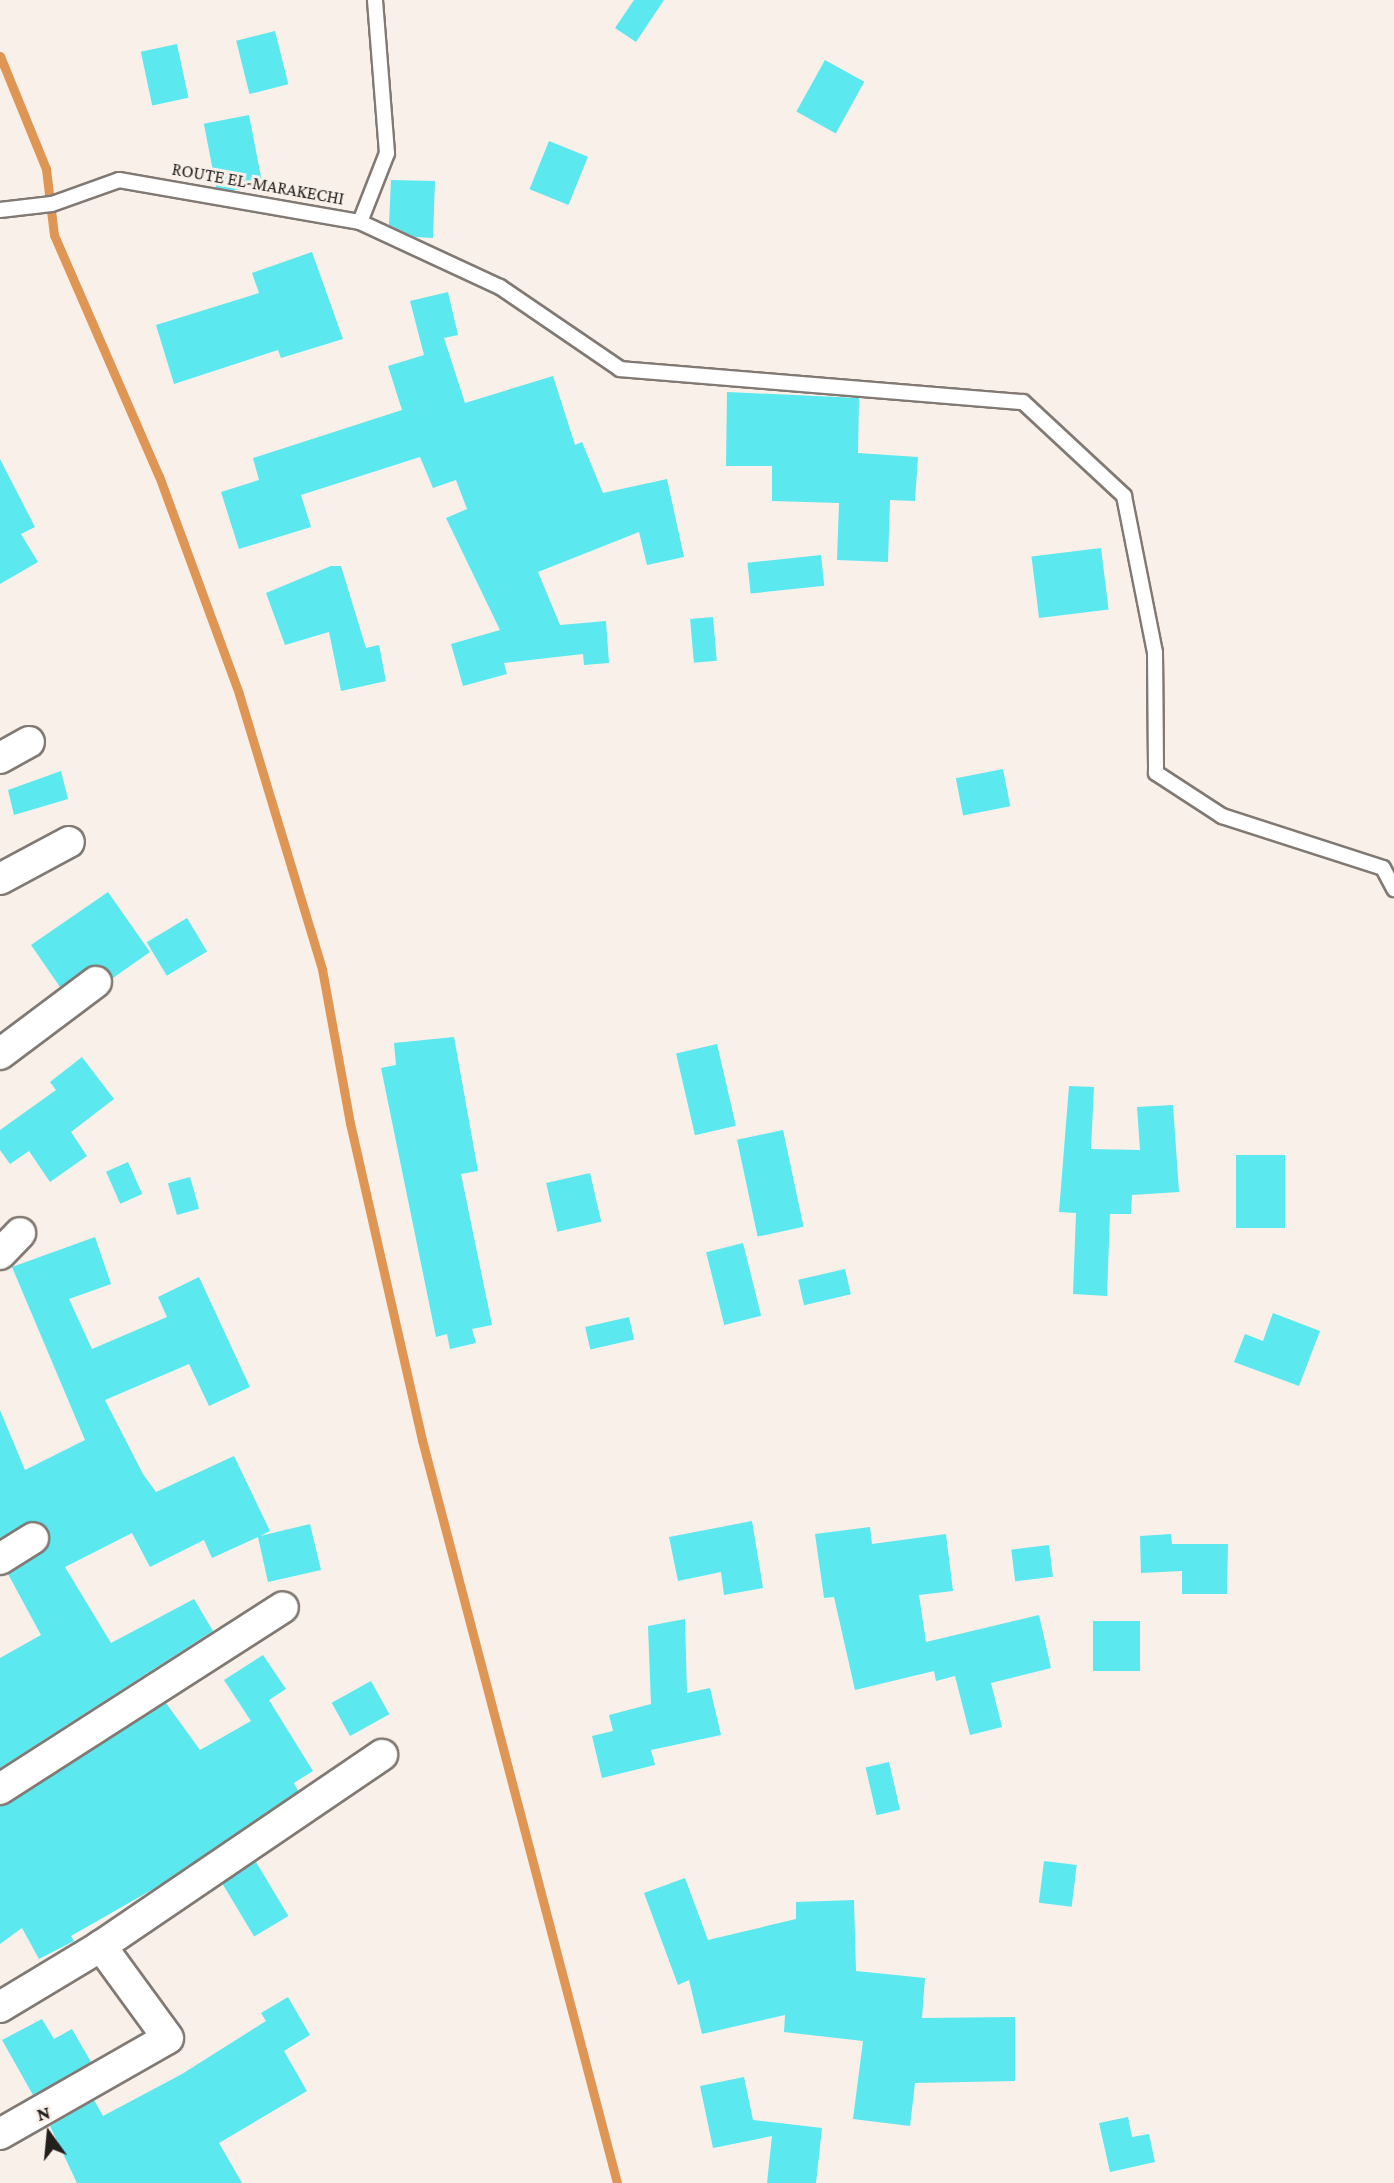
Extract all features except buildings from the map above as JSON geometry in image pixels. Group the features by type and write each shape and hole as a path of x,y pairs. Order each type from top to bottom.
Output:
{"street":[{"path":"0,758 29,742"},
{"path":"0,879 69,842"},
{"path":"0,1054 96,982"},
{"path":"0,1559 33,1538"},
{"path":"0,1789 283,1607"},
{"path":"0,2007 101,1946 382,1755"},
{"path":"0,2134 169,2038 101,1946"}],"lane":[{"name":"ROUTE EL-MARAKECHI","path":"0,210 52,204 118,180 360,222 387,153 376,0"},
{"path":"360,222 500,287 620,369 1023,402 1124,496 1155,652 1156,773 1222,816 1383,868 1394,890"}],"waterway":[{"path":"0,56 46,169 54,235 159,476 239,694 322,969 350,1123 422,1440 617,2183"}]}
